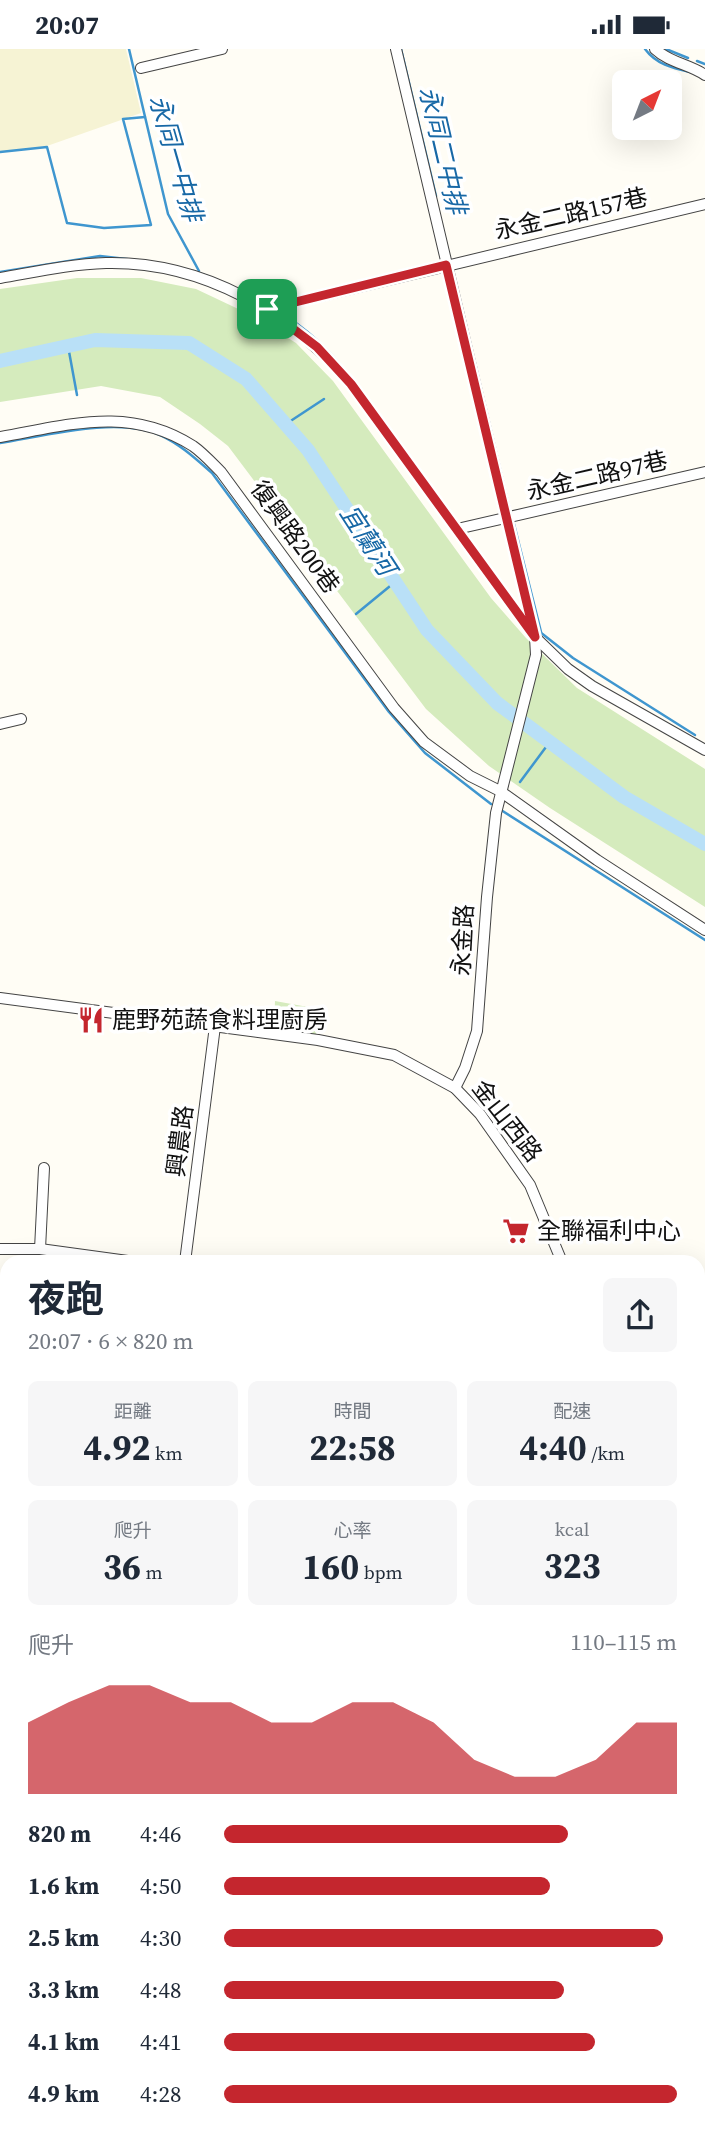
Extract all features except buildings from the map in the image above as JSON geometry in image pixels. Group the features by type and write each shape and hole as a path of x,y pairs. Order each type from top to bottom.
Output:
{"street":[{"path":"141,68 222,49"},
{"name":"永金路","path":"396,49 535,637 536,655 500,791 490,863 477,1031 465,1068 455,1088"},
{"path":"655,49 669,60 705,75"},
{"name":"永金二路157巷","path":"267,309 705,204"},
{"path":"0,278 73,265 108,263 146,266 216,283 267,309 301,333 335,365 535,637 568,669 592,686 705,750"},
{"name":"復興路200巷","path":"0,437 89,421 128,421 161,429 194,447 221,471 394,708 424,742 470,776 500,791 597,860 705,930"},
{"name":"永金二路97巷","path":"457,529 705,472"},
{"path":"0,724 21,719"},
{"path":"692,741 705,738"},
{"name":"金山西路","path":"0,998 375,1049 394,1055 455,1088 480,1114 530,1185 559,1255"},
{"name":"興農路","path":"186,1255 215,1026"},
{"path":"40,1249 44,1168"},
{"path":"0,1249 40,1249 76,1255"}],"shaded area":[{"path":"0,49 126,49 141,113 47,146 0,152"}],"green space":[{"path":"77,278 141,278 196,289 251,315 296,343 333,381 491,598 526,638 577,688 705,769 705,907 489,766 426,709 228,446 200,424 160,397 101,386 0,402 0,289"},
{"path":"275,1001 319,1009 316,1037 274,1032"}],"waterway":[{"name":"永同一中排","path":"129,49 168,214 199,271"},
{"name":"永同二中排","path":"401,49 436,196"},
{"path":"645,49 659,62 690,72"},
{"path":"666,49 688,58"},
{"path":"697,61 705,64"},
{"path":"0,152 47,147 67,223 104,228 151,225 123,119 145,117"},
{"path":"0,272 100,256 135,260"},
{"name":"永同一中排","path":"193,271 207,276"},
{"path":"223,282 266,304"},
{"path":"279,312 318,342 351,378"},
{"name":"宜蘭河","path":"0,361 95,340 189,343 246,379 308,450 427,630 497,703 624,797 705,844"},
{"path":"68,346 77,395"},
{"path":"286,424 324,399"},
{"path":"0,443 81,429 123,427 160,435 181,447 212,473 389,712 425,753 491,804"},
{"name":"永同二中排","path":"514,524 541,632"},
{"path":"356,614 395,582"},
{"path":"540,632 573,658 695,735"},
{"path":"520,782 546,747"},
{"path":"501,810 705,940"}],"place":[{"name":"鹿野苑蔬食料理廚房","path":"91,1020"},
{"name":"全聯福利中心","path":"516,1231"}],"route":[{"path":"446,265 535,637 351,384 317,347 267,309 446,265"}]}
